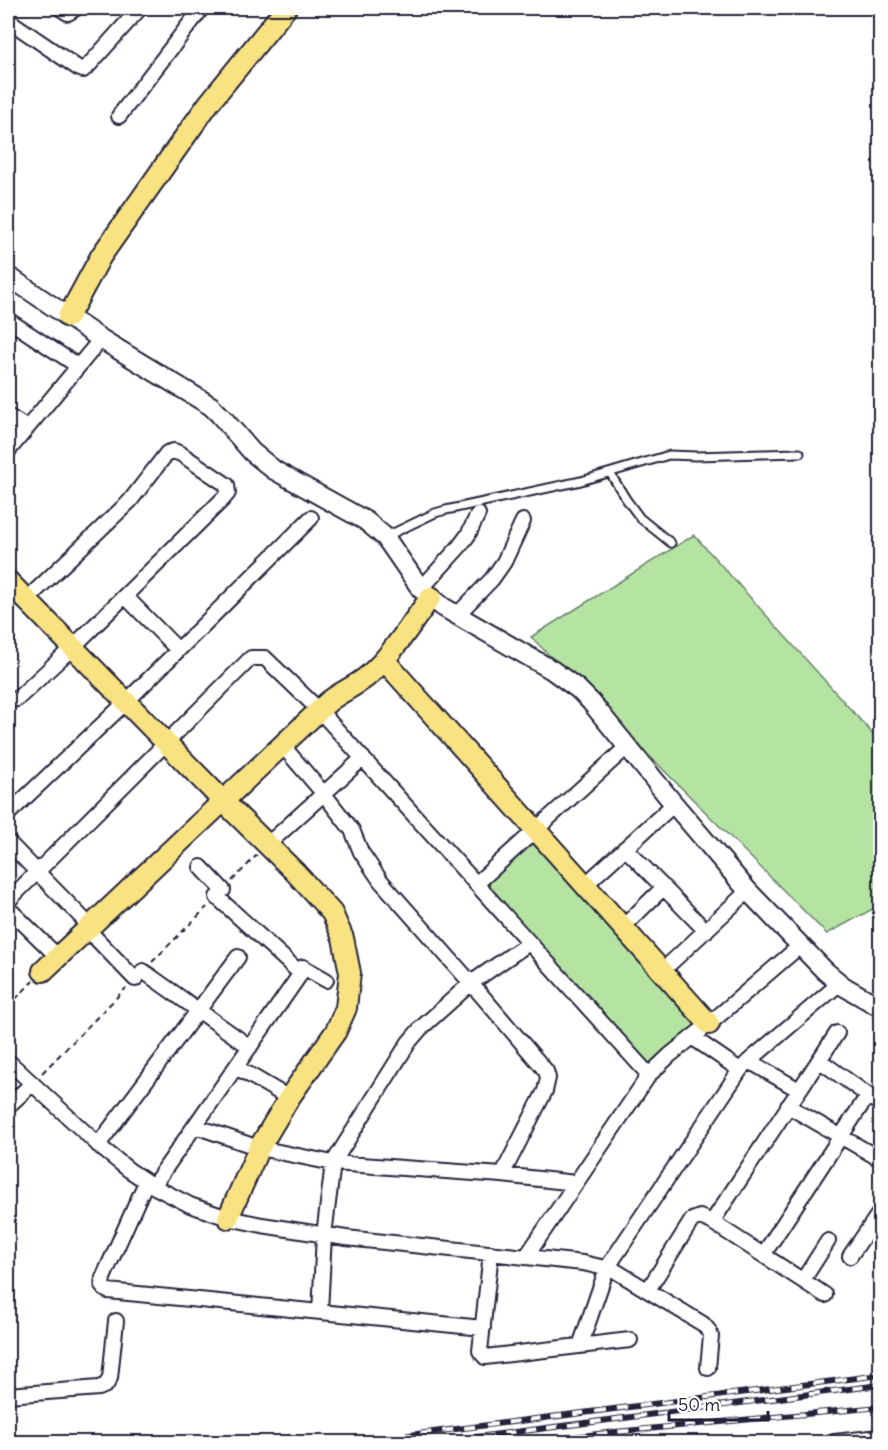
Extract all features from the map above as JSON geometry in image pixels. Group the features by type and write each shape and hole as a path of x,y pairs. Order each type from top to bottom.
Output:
{"main road":[{"path":"68,317 101,256 189,131 286,8"},
{"path":"8,581 295,872 332,913 343,938 350,973 346,1008 336,1031 289,1098 259,1148 228,1218"},
{"path":"43,971 335,695 361,681 384,660 426,593"},
{"path":"384,660 709,1024"}],"street":[{"path":"8,11 11,8"},
{"path":"60,8 68,13 76,8"},
{"path":"8,20 83,70 140,8"},
{"path":"118,117 202,8"},
{"path":"8,276 101,339 210,406 252,452 274,470 366,521 385,537 426,593 443,607 552,670 578,689 748,891 825,971 880,1008"},
{"path":"8,320 78,366"},
{"path":"8,451 101,339"},
{"path":"8,416 27,428"},
{"path":"8,701 17,699 125,596 223,499 228,493 227,485 181,454 167,453 130,501 26,600"},
{"path":"426,593 468,535 478,514"},
{"path":"8,814 126,702 311,518"},
{"path":"457,615 498,571 524,521"},
{"path":"125,596 178,650"},
{"path":"8,901 251,658 265,658 319,710 649,1075"},
{"path":"282,745 352,830 361,852 380,880 546,1071 548,1078 545,1091 502,1175"},
{"path":"476,884 628,746"},
{"path":"267,845 363,758"},
{"path":"585,885 674,804"},
{"path":"8,842 89,928 139,975 198,1011 250,1047"},
{"path":"625,848 705,931"},
{"path":"201,867 220,893 299,972"},
{"path":"622,927 664,887"},
{"path":"662,971 748,891"},
{"path":"8,908 58,957"},
{"path":"320,1312 324,1235 333,1163 409,1042 421,1028 471,983 530,943"},
{"path":"526,1257 649,1075 670,1054 709,1024 801,945"},
{"path":"98,1144 238,957"},
{"path":"326,980 303,967 299,972 297,981 195,1126 149,1184 103,1278 103,1289 483,1328"},
{"path":"580,1346 607,1268 744,1065 840,983"},
{"path":"712,1222 837,1033"},
{"path":"692,1037 744,1065 799,1090"},
{"path":"819,1060 880,1104"},
{"path":"8,1061 129,1170 149,1184 190,1205 228,1218 324,1235 583,1263 614,1269 703,1324 711,1336 708,1368"},
{"path":"236,1067 289,1098"},
{"path":"8,1106 32,1084"},
{"path":"763,1255 868,1095"},
{"path":"788,1106 880,1159"},
{"path":"195,1126 259,1148 333,1163 502,1175 576,1183"},
{"path":"850,1256 880,1212"},
{"path":"648,1290 692,1220 700,1216 825,1294"},
{"path":"802,1280 828,1241"},
{"path":"491,1253 480,1351 485,1357 630,1340"},
{"path":"8,1395 99,1388 106,1385 110,1378 116,1321"},
{"path":"842,1442 880,1437"}],"lane":[{"path":"385,537 435,513 581,481 669,455 800,453"},
{"path":"610,473 640,518 671,543"}],"path":[{"path":"8,1007 43,971"}],"green space":[{"path":"694,535 880,742 880,905 827,934 531,637"},
{"path":"536,830 709,1024 649,1075 476,884"}],"railway":[{"path":"355,1442 880,1375"},
{"path":"438,1442 880,1385"},
{"path":"531,1442 880,1407"}]}
